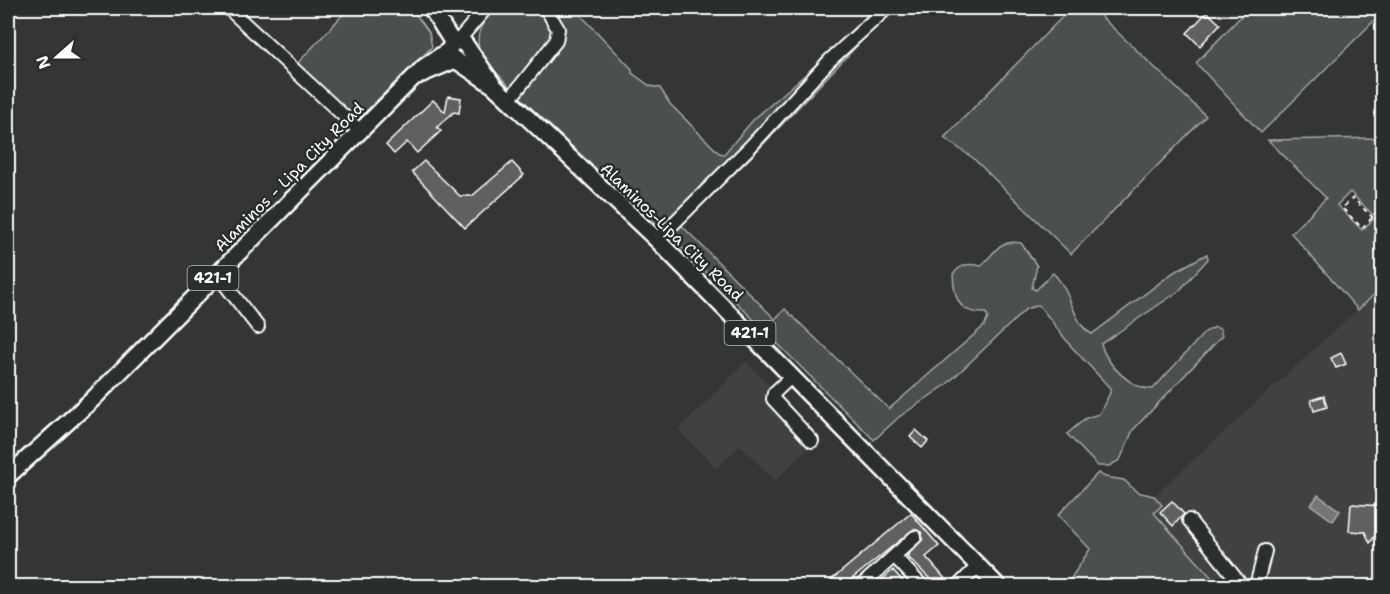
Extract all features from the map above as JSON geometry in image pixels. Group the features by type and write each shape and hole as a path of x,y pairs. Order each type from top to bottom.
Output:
{"main road":[{"name":"Alaminos-Lipa City Road","path":"431,8 459,50 494,86 657,240 998,586"},
{"name":"Alaminos - Lipa City Road","path":"8,476 93,399 429,62 459,50"}],"street":[{"path":"228,8 361,132"},
{"path":"657,240 752,146 830,60 887,8"},
{"path":"509,100 556,41 557,24 547,10"},
{"path":"459,50 482,12"},
{"path":"217,274 258,327"},
{"path":"792,376 774,393 772,399 812,441"},
{"path":"1190,520 1242,586"},
{"path":"861,586 915,537"},
{"path":"1256,586 1265,551"},
{"path":"895,557 922,586"},
{"path":"958,586 978,566"}],"path":[{"path":"1373,218 1353,198 1342,208 1362,228 1373,218 1383,208"}],"shaded area":[{"path":"349,8 411,8 429,32 432,47 359,118 353,116 297,64"},
{"path":"496,8 574,8 632,69 632,73 650,86 660,88 670,104 719,153 724,154 754,119 807,73 875,8 893,8 751,157 681,225 662,229 562,138 488,62 479,48 478,36 485,21"},
{"path":"1071,8 1092,8 1206,116 1071,254 973,158 944,138"},
{"path":"1249,8 1382,8 1382,13 1261,133 1196,63"},
{"path":"1382,138 1382,206 1373,215 1350,192 1337,205 1362,230 1382,211 1382,287 1358,310 1291,233 1326,198 1268,140"},
{"path":"681,225 775,319 785,309 889,409 984,326 988,318 986,313 969,311 959,303 953,274 966,265 981,266 998,248 1007,243 1021,243 1037,266 1032,288 1036,290 1053,273 1065,289 1080,323 1092,334 1174,272 1207,254 1208,259 1179,291 1101,344 1114,367 1137,385 1153,389 1205,332 1215,327 1220,329 1222,336 1133,430 1120,460 1109,466 1098,466 1067,434 1086,418 1099,414 1110,393 1110,388 1070,345 1039,305 1026,309 946,385 899,417 874,440 676,242 672,235"},
{"path":"1382,287 1382,586 1219,586 1154,513 1162,505 1154,496"},
{"path":"746,362 820,436 775,481 740,445 717,468 678,430"},
{"path":"1098,473 1105,477 1124,480 1137,492 1154,496 1162,505 1154,513 1219,586 1066,586 1090,549 1058,515"},
{"path":"1318,495 1340,511 1333,521 1311,505"}],"building":[{"path":"1207,12 1220,24 1200,46 1187,33"},
{"path":"448,96 461,98 459,113 454,112 437,127 441,131 417,153 407,142 394,154 386,145 433,100 445,112"},
{"path":"424,161 460,196 472,196 512,162 524,175 465,228 412,172"},
{"path":"1341,353 1346,364 1336,368 1331,358"},
{"path":"1324,396 1327,407 1314,411 1311,400"},
{"path":"916,430 928,441 922,448 910,437"},
{"path":"1172,501 1184,514 1173,526 1160,512"},
{"path":"1351,504 1381,506 1379,530 1370,543 1365,532 1349,531"},
{"path":"911,513 939,546 926,557 948,582 944,586 930,586 933,582 907,556 923,539 921,532 914,529 843,586 824,586"},
{"path":"893,570 907,586 875,586"}]}
